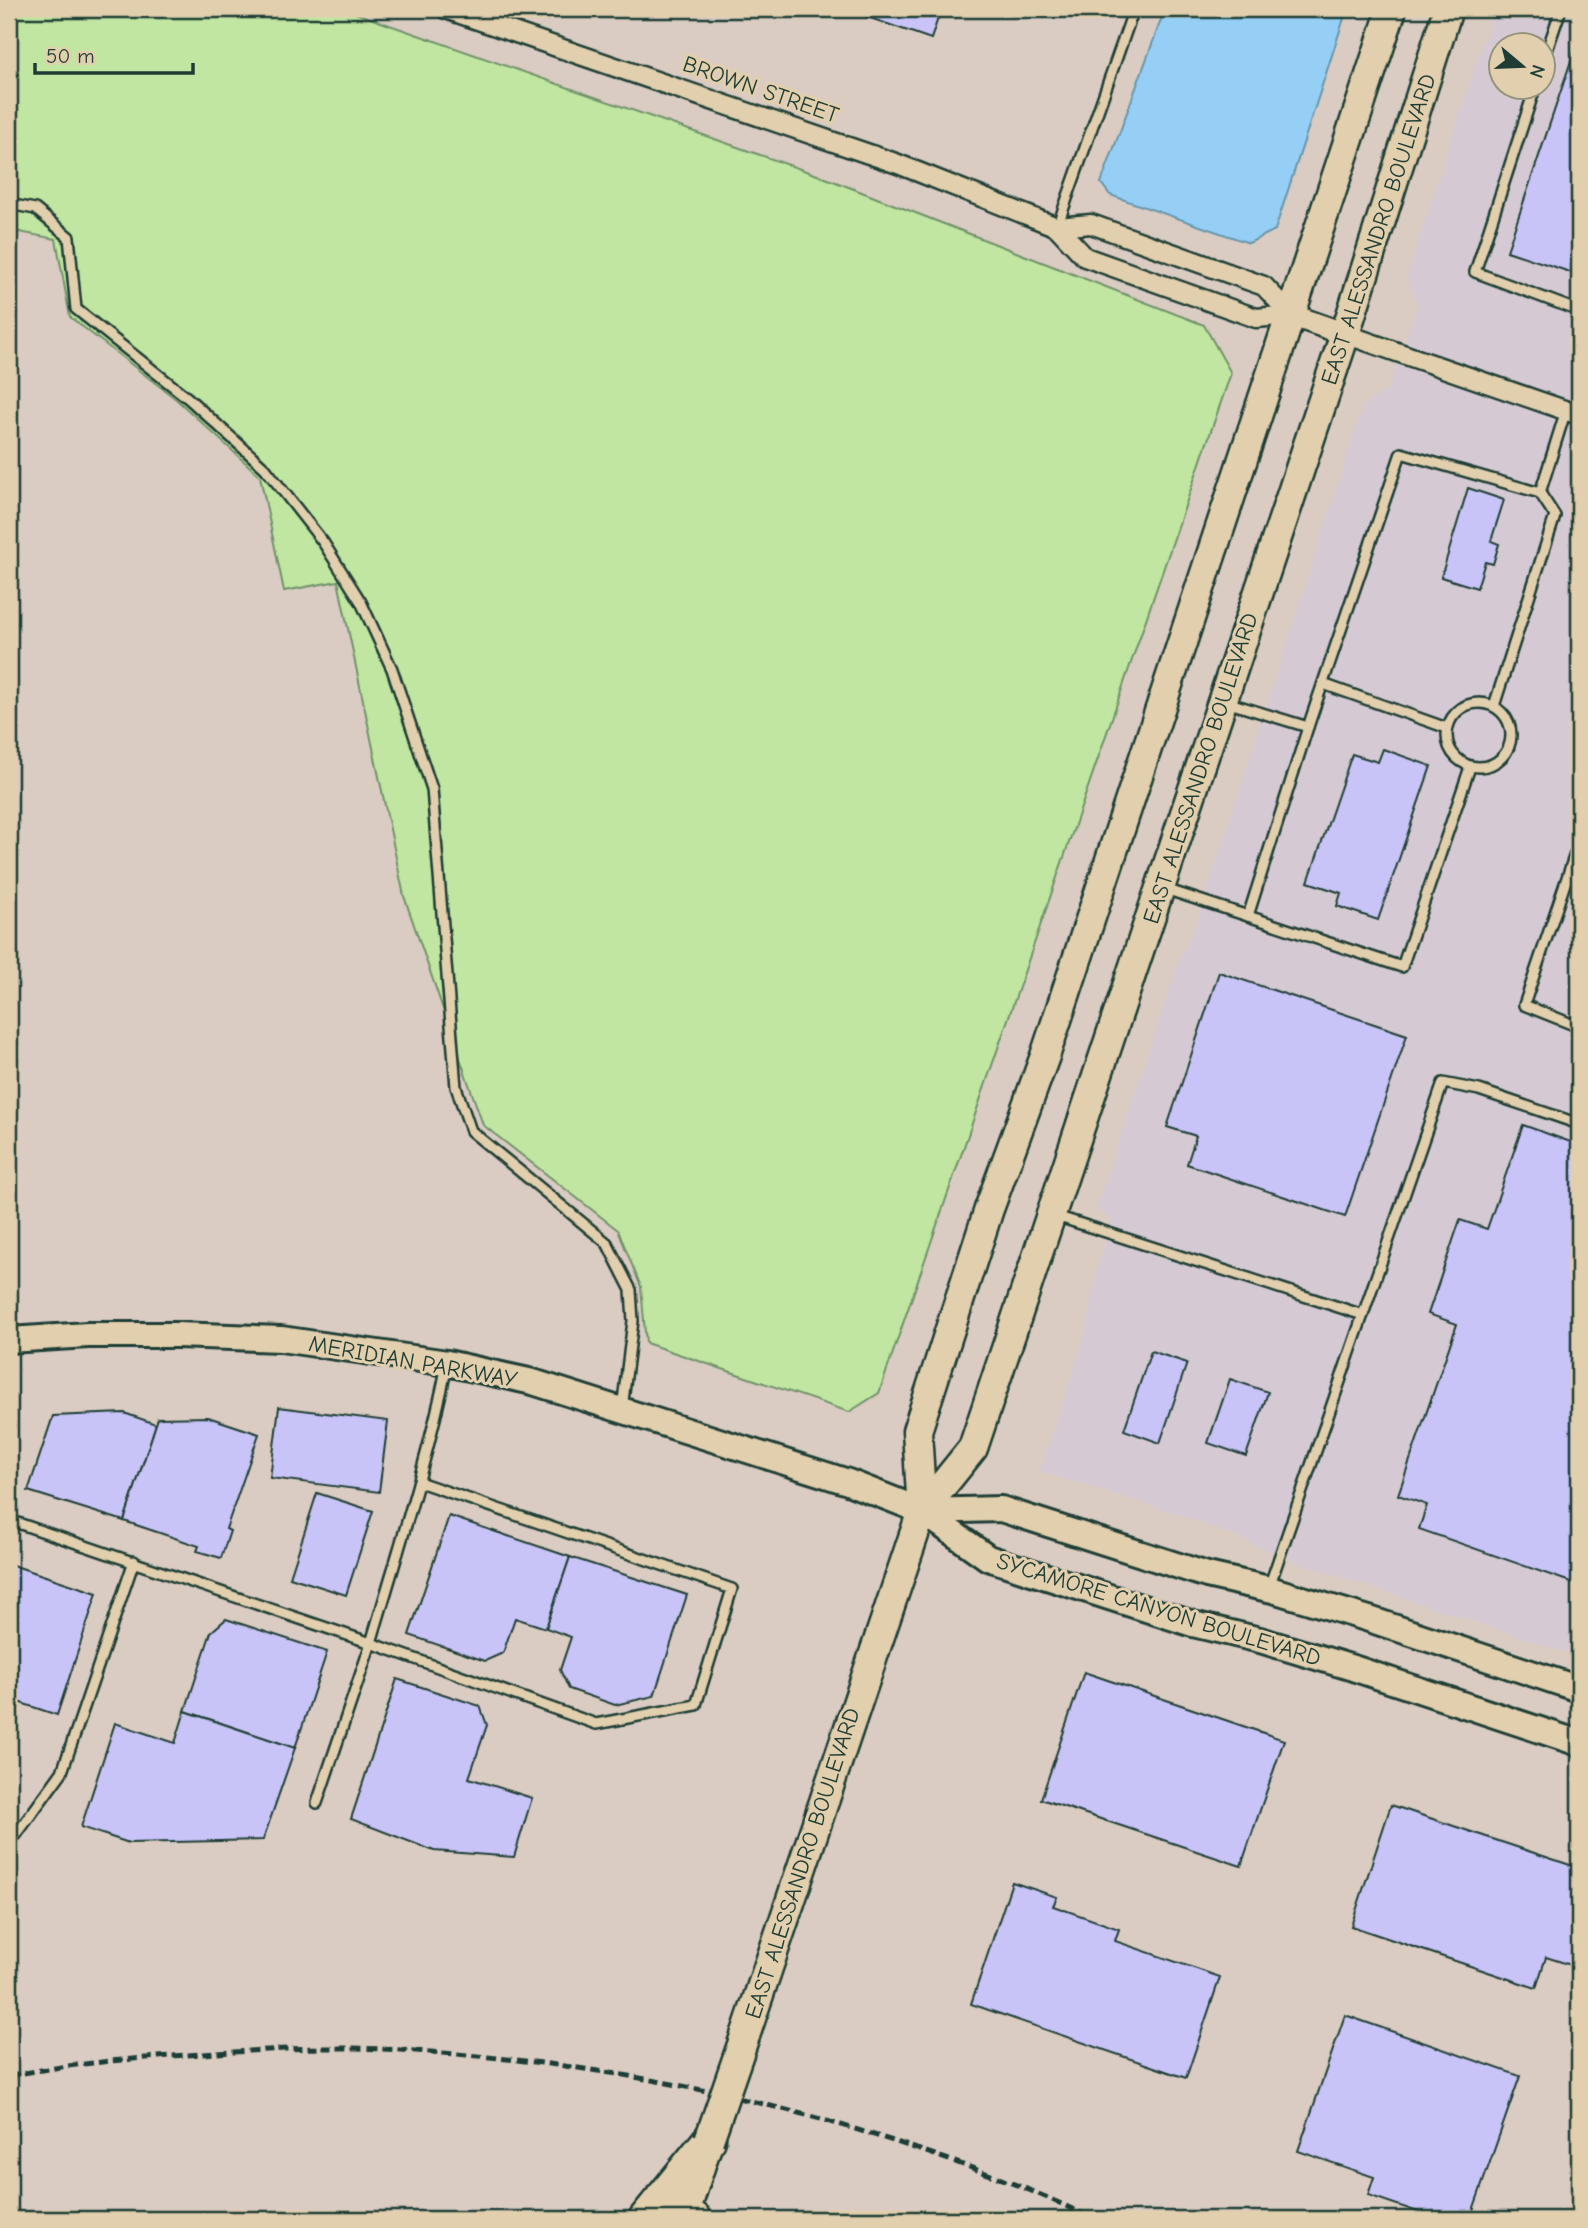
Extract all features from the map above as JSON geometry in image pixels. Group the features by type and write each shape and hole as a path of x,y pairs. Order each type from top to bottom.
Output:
{"highway":[{"path":"645,2219 709,2140"}],"main road":[{"name":"EAST ALESSANDRO BOULEVARD","path":"922,1511 917,1431 989,1209 1045,1056 1392,9"},
{"name":"EAST ALESSANDRO BOULEVARD","path":"687,2218 709,2140 922,1511 973,1448 1345,334 1448,9"},
{"name":"MERIDIAN PARKWAY","path":"9,1340 88,1335 281,1339 447,1363 533,1382 848,1482 922,1511"},
{"name":"SYCAMORE CANYON BOULEVARD","path":"922,1511 1001,1509 1207,1575 1269,1589 1369,1619 1579,1689"},
{"name":"SYCAMORE CANYON BOULEVARD","path":"922,1511 988,1558 1193,1624 1260,1640 1353,1668 1579,1743"}],"street":[{"name":"BROWN STREET","path":"446,9 898,164 1057,227 1085,257 1256,318 1291,315 1345,334"},
{"name":"BROWN STREET","path":"1057,227 1091,224 1264,286 1291,315"},
{"path":"1345,334 1573,412"}],"lane":[{"path":"1057,227 1135,9"},
{"path":"1553,32 1561,9"},
{"path":"1530,102 1475,272 1579,311"},
{"path":"9,204 35,209 69,236 76,309 189,399 265,468 323,542 361,602 392,669 432,789 456,1087 471,1131 607,1242 631,1290 633,1321 622,1411"},
{"path":"1540,493 1573,412"},
{"path":"1248,916 1308,727 1401,453 1540,493 1555,516 1494,706"},
{"path":"1323,684 1447,728"},
{"path":"1223,701 1308,727"},
{"path":"1485,703 1494,706 1509,721 1511,742 1507,752 1491,766 1470,767 1454,756 1446,738 1447,728 1457,711 1465,706 1485,703"},
{"path":"1160,887 1402,967 1470,767"},
{"path":"1579,842 1524,1005 1579,1027"},
{"path":"1269,1589 1443,1083 1479,1090 1579,1124"},
{"path":"1051,1214 1363,1315"},
{"path":"317,1803 371,1643 419,1482 437,1415 447,1363"},
{"path":"9,1517 9,1520 371,1643 596,1724 696,1705 732,1589 419,1482"},
{"path":"9,1839 16,1835 62,1772 134,1561"}],"shaded area":[{"path":"1494,9 1579,9 1579,1657 1297,1562 1181,1515 1040,1471 1086,1333 1097,1269 1113,1220 1096,1209 1181,956 1196,926 1364,404 1388,390 1418,304 1407,277 1486,34 1486,102 1556,102 1556,32 1487,32"}],"green space":[{"path":"9,9 344,9 823,177 1204,325 1231,373 879,1393 849,1412 646,1343 641,1287 618,1230 483,1125 404,896 338,581 284,591 260,476 176,399 70,317 56,239 9,230"}],"water":[{"path":"1165,9 1347,9 1275,230 1249,243 1110,195 1101,183"}],"building":[{"path":"844,9 941,9 931,39"},
{"path":"1579,37 1579,275 1507,251"},
{"path":"1468,488 1504,500 1491,541 1499,544 1493,564 1485,562 1477,588 1441,577"},
{"path":"1383,749 1431,766 1378,920 1337,906 1341,893 1308,882 1352,754 1378,762"},
{"path":"1219,972 1407,1035 1345,1217 1187,1164 1196,1136 1167,1127"},
{"path":"1523,1125 1579,1145 1579,1585 1419,1529 1427,1505 1398,1495 1457,1324 1428,1314 1460,1220 1487,1229"},
{"path":"1151,1351 1187,1363 1160,1443 1124,1430"},
{"path":"1230,1379 1268,1392 1246,1456 1208,1443"},
{"path":"279,1407 388,1421 379,1492 270,1478"},
{"path":"124,1413 156,1424 124,1521 28,1491 53,1416"},
{"path":"208,1417 259,1434 226,1529 230,1531 221,1558 197,1551 199,1546 124,1521 158,1418"},
{"path":"317,1493 373,1511 346,1595 290,1577"},
{"path":"449,1516 570,1557 546,1628 515,1618 503,1653 485,1661 409,1635"},
{"path":"570,1557 687,1595 654,1696 615,1705 569,1689 560,1670 571,1637 546,1628"},
{"path":"9,1564 97,1593 57,1715 9,1699"},
{"path":"226,1619 327,1652 295,1748 185,1711 211,1632"},
{"path":"1084,1672 1284,1740 1241,1866 1041,1799"},
{"path":"397,1679 480,1706 487,1725 469,1778 532,1798 514,1857 434,1851 351,1819"},
{"path":"185,1711 295,1748 263,1840 129,1843 81,1827 115,1723 175,1743"},
{"path":"1391,1805 1579,1868 1579,1952 1574,1966 1546,1957 1536,1988 1351,1926"},
{"path":"1012,1882 1057,1897 1053,1906 1119,1929 1115,1941 1220,1977 1186,2078 971,2004"},
{"path":"1345,2015 1520,2076 1470,2219 1438,2219 1368,2195 1374,2177 1298,2151"}],"railway":[{"path":"9,2076 130,2059 314,2048 381,2049 518,2060 653,2080 720,2094 852,2128 984,2173 1093,2219"}]}
